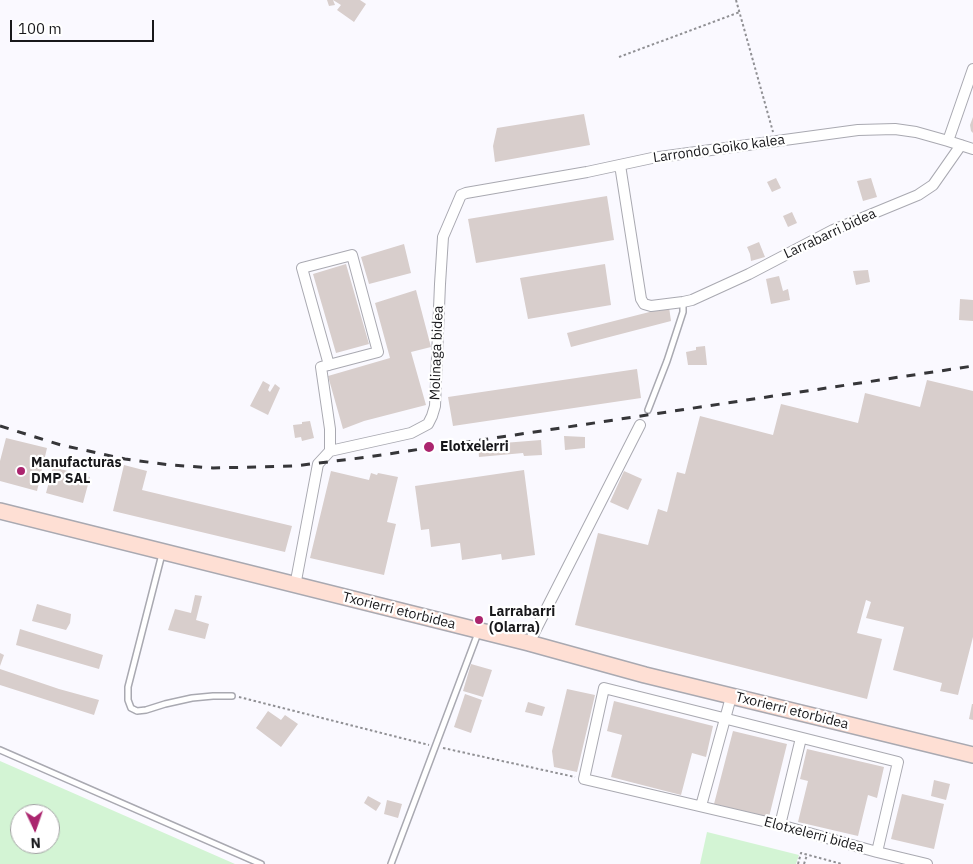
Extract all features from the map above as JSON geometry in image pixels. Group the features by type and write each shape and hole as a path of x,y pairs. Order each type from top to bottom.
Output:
{"street":[{"path":"948,141 973,70"},
{"name":"Larrondo Goiko kalea","path":"466,193 588,172 652,158 876,129 916,132 973,150"},
{"name":"Larrabarri bidea","path":"620,165 640,299 644,304 651,306 683,302 749,274 833,230 918,195 933,185 961,145"},
{"name":"Molinaga bidea","path":"330,452 411,434 428,424 435,406 443,236 457,201 461,195 466,193"},
{"path":"295,586 318,464 330,452 330,429 321,367 329,365 378,352 352,255 302,268 329,365"},
{"path":"530,643 640,425"},
{"name":"Txorierri etorbidea","path":"0,511 295,586 479,630 731,697 973,756"},
{"path":"584,779 604,688 898,762 877,852"},
{"path":"701,806 731,697"},
{"path":"780,825 801,738"},
{"name":"Elotxelerri bidea","path":"584,779 780,825 926,864"}],"lane":[{"path":"648,410 683,312 683,302"},
{"path":"163,552 128,687 128,700 131,708 137,711 146,710 192,698 232,696"},
{"path":"391,864 479,630"},
{"path":"0,750 260,864"}],"path":[{"path":"736,0 776,141"},
{"path":"618,57 740,12"},
{"path":"232,696 436,747 584,779"},
{"path":"798,864 801,854 842,864"},
{"path":"804,864 807,855"}],"green space":[{"path":"0,761 235,864 0,864"},
{"path":"707,832 799,855 796,864 700,864"}],"building":[{"path":"327,0 333,0 335,5 329,6"},
{"path":"333,0 360,0 366,4 354,22 337,10 341,5"},
{"path":"584,114 590,145 495,162 493,146 497,128"},
{"path":"973,117 973,133 970,125"},
{"path":"776,178 781,188 772,192 767,182"},
{"path":"871,178 877,197 863,201 857,181"},
{"path":"607,196 614,240 476,263 468,219"},
{"path":"792,212 797,223 788,227 783,216"},
{"path":"759,242 765,257 751,261 747,247"},
{"path":"404,244 411,273 369,284 361,257"},
{"path":"346,264 369,344 336,353 313,274"},
{"path":"605,264 611,305 528,319 520,278"},
{"path":"868,270 870,282 856,285 853,271"},
{"path":"779,276 783,291 788,289 790,300 771,304 766,279"},
{"path":"416,290 431,347 411,352 426,405 364,421 343,429 328,376 390,358 375,303"},
{"path":"960,299 973,300 973,321 959,320"},
{"path":"669,307 671,321 571,347 567,333"},
{"path":"705,346 707,365 688,365 686,352 696,350 696,347"},
{"path":"637,369 641,398 453,426 448,397"},
{"path":"927,380 973,391 973,637 958,695 940,691 942,683 893,670 904,627 866,618 871,602 866,600 857,633 882,639 867,699 575,625 598,533 648,545 658,509 667,512 677,472 685,474 700,416 773,435 781,404 858,423 865,393 920,407"},
{"path":"263,381 270,385 268,390 270,392 275,384 280,388 268,415 250,406"},
{"path":"310,421 314,438 302,441 301,437 295,438 293,425"},
{"path":"564,436 585,437 585,448 565,450"},
{"name":"Manufacturas DMP SAL","path":"6,438 47,448 37,491 0,481 0,461"},
{"path":"541,440 542,455 524,456 523,453 479,457 478,445"},
{"path":"124,465 147,471 142,490 292,526 285,552 113,511"},
{"path":"53,467 90,477 83,503 46,493"},
{"path":"524,470 535,555 502,560 501,554 462,560 460,543 431,547 429,529 421,530 415,486"},
{"path":"331,471 369,480 371,473 398,477 387,522 396,524 384,575 310,558"},
{"path":"624,471 642,479 628,510 610,502"},
{"path":"195,595 202,596 196,620 209,624 205,639 168,630 175,609 191,613"},
{"path":"37,604 71,614 70,623 66,630 32,621"},
{"path":"20,629 103,655 99,669 16,645"},
{"path":"0,653 4,655 0,666"},
{"path":"471,664 492,670 483,697 463,691"},
{"path":"0,669 99,700 94,715 0,685"},
{"path":"567,689 595,695 577,772 554,767 552,751"},
{"path":"465,694 482,700 471,733 454,727"},
{"path":"614,701 713,726 706,757 692,753 681,795 611,777 622,735 607,731"},
{"path":"528,702 545,707 542,716 525,712"},
{"path":"973,704 973,720 969,719"},
{"path":"268,711 281,720 285,715 298,724 281,747 256,728"},
{"path":"733,731 787,744 769,817 714,804"},
{"path":"807,749 884,767 877,798 868,795 858,836 798,822 808,781 800,779"},
{"path":"934,780 950,784 946,800 931,796"},
{"path":"902,794 944,804 934,849 891,839"},
{"path":"368,796 381,803 376,811 364,803"},
{"path":"387,800 402,804 398,818 384,814"}],"railway":[{"path":"0,426 61,445 125,459 213,468 294,466 368,457 973,366"}],"place":[{"name":"Elotxelerri","path":"429,447"},
{"name":"Manufacturas DMP SAL","path":"21,471"},
{"name":"Larrabarri (Olarra)","path":"479,620"}]}
